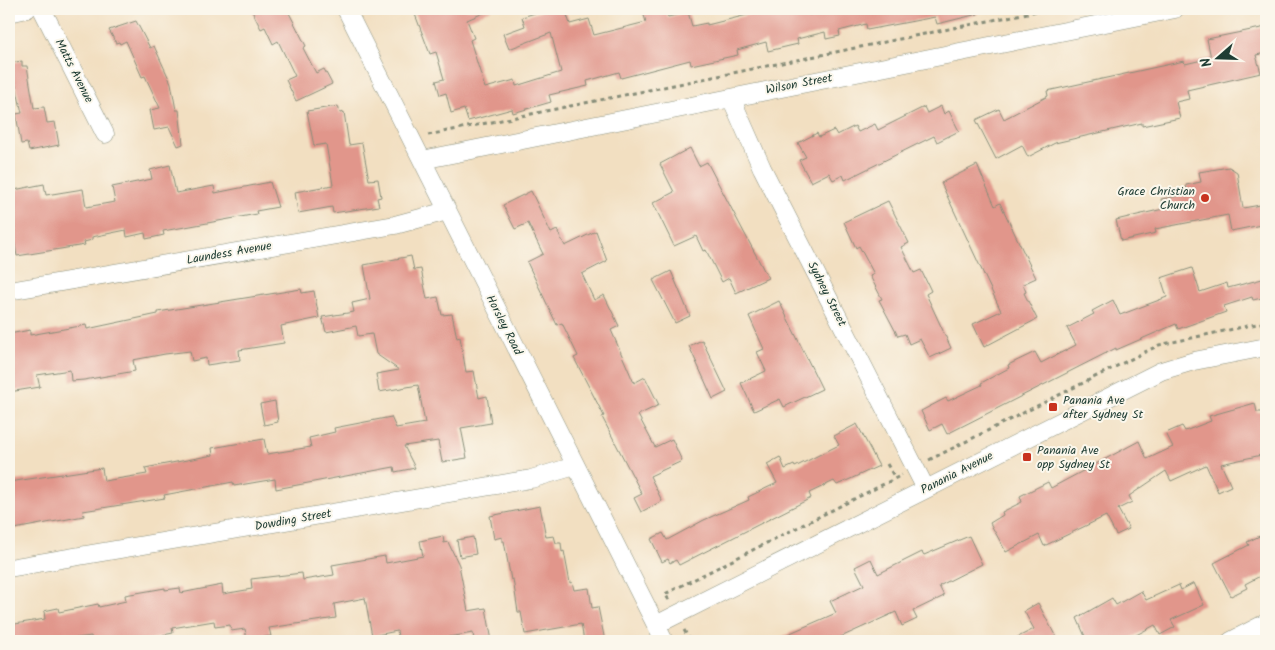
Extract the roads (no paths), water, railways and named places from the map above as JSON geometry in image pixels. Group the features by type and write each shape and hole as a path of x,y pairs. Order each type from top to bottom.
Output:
{"street":[{"path":"9,13 27,9"},
{"name":"Matts Avenue","path":"42,9 105,134"},
{"name":"Horsley Road","path":"346,9 664,641"},
{"name":"Wilson Street","path":"419,153 731,98 1175,9"},
{"name":"Sydney Street","path":"731,98 762,168 926,489"},
{"name":"Laundess Avenue","path":"9,291 395,225 447,212"},
{"name":"Panania Avenue","path":"656,625 1160,371 1194,361 1266,347"},
{"name":"Dowding Street","path":"9,568 531,479 575,466"},
{"path":"1231,641 1266,623"}],"place":[{"name":"Grace Christian Church","path":"1205,198"},
{"name":"Panania Ave after Sydney St","path":"1053,407"},
{"name":"Panania Ave opp Sydney St","path":"1027,457"}]}
